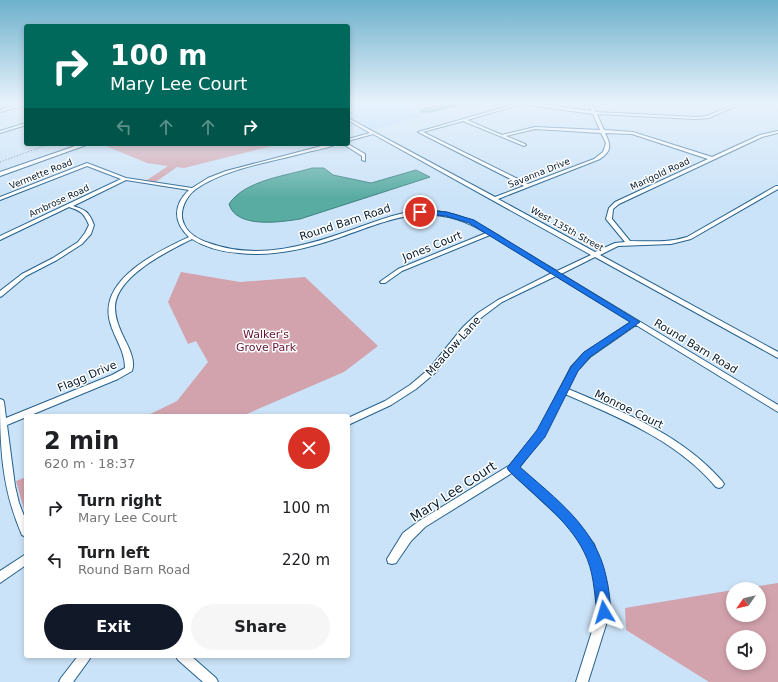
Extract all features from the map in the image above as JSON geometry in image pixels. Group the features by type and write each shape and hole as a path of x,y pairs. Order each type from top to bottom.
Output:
{"main road":[{"path":"0,174 80,146"}],"street":[{"path":"350,139 367,135"},
{"name":"West 135th Street","path":"377,135 778,355"},
{"path":"426,135 528,186"},
{"path":"501,136 506,135"},
{"name":"Savanna Drive","path":"495,199 599,158 608,149 608,143 604,135"},
{"path":"641,135 712,159"},
{"name":"Marigold Road","path":"628,242 609,219 611,208 617,203 764,135"},
{"path":"501,136 524,145"},
{"name":"Round Barn Road","path":"327,146 230,172 211,179 192,190 181,205 179,212 183,228 193,237 206,244 225,249 258,253 278,252 315,244 398,215 432,212 459,217 490,233 778,408"},
{"path":"348,146 364,155 364,160"},
{"name":"Vermette Road","path":"0,199 88,164 125,179"},
{"path":"125,179 192,190"},
{"name":"Ambrose Road","path":"0,238 125,179"},
{"name":"Meadow Lane","path":"350,421 388,403 413,387 432,371 465,329 480,315 500,301 617,244 628,242 659,244 677,242 689,238 778,187"},
{"path":"0,295 23,276 65,253 87,236 91,227 90,219 87,214 69,206"},
{"name":"Jones Court","path":"383,282 400,270 490,233"},
{"name":"Flagg Drive","path":"1,423 115,377 129,369 130,361 113,319 112,306 116,294 134,270 148,260 193,237"},
{"name":"Mary Lee Court","path":"392,559 406,538 422,524 513,468 541,433 574,369 587,355 636,322"},
{"name":"Monroe Court","path":"563,390 654,431 701,464 719,484"},
{"path":"0,402 1,423 12,496 24,529"},
{"path":"513,468 571,522 590,548 599,575 604,612 582,682"},
{"path":"0,578 24,560"},
{"path":"65,682 83,658"},
{"path":"184,658 212,682"}],"green space":[{"path":"106,146 272,146 184,168 177,167 154,183 144,182 168,166 147,163"},
{"name":"Walker's Grove Park","path":"181,272 240,282 305,277 378,346 344,372 247,414 150,414 177,401 208,362 196,341 188,344 168,302"},
{"path":"24,478 24,509 16,481"},
{"path":"778,583 778,682 709,682 626,630 625,608 726,591 726,622 766,622 766,585"}],"shaded area":[{"path":"312,168 324,168 333,175 371,183 416,170 430,177 300,219 271,222 250,221 233,212 229,204 245,189 255,184"}],"railway":[{"path":"0,162 44,146"}],"route":[{"path":"420,212 447,214 459,217 479,226 636,322 600,344 574,369 541,433 513,468 571,522 590,548 599,575 604,612"}]}
